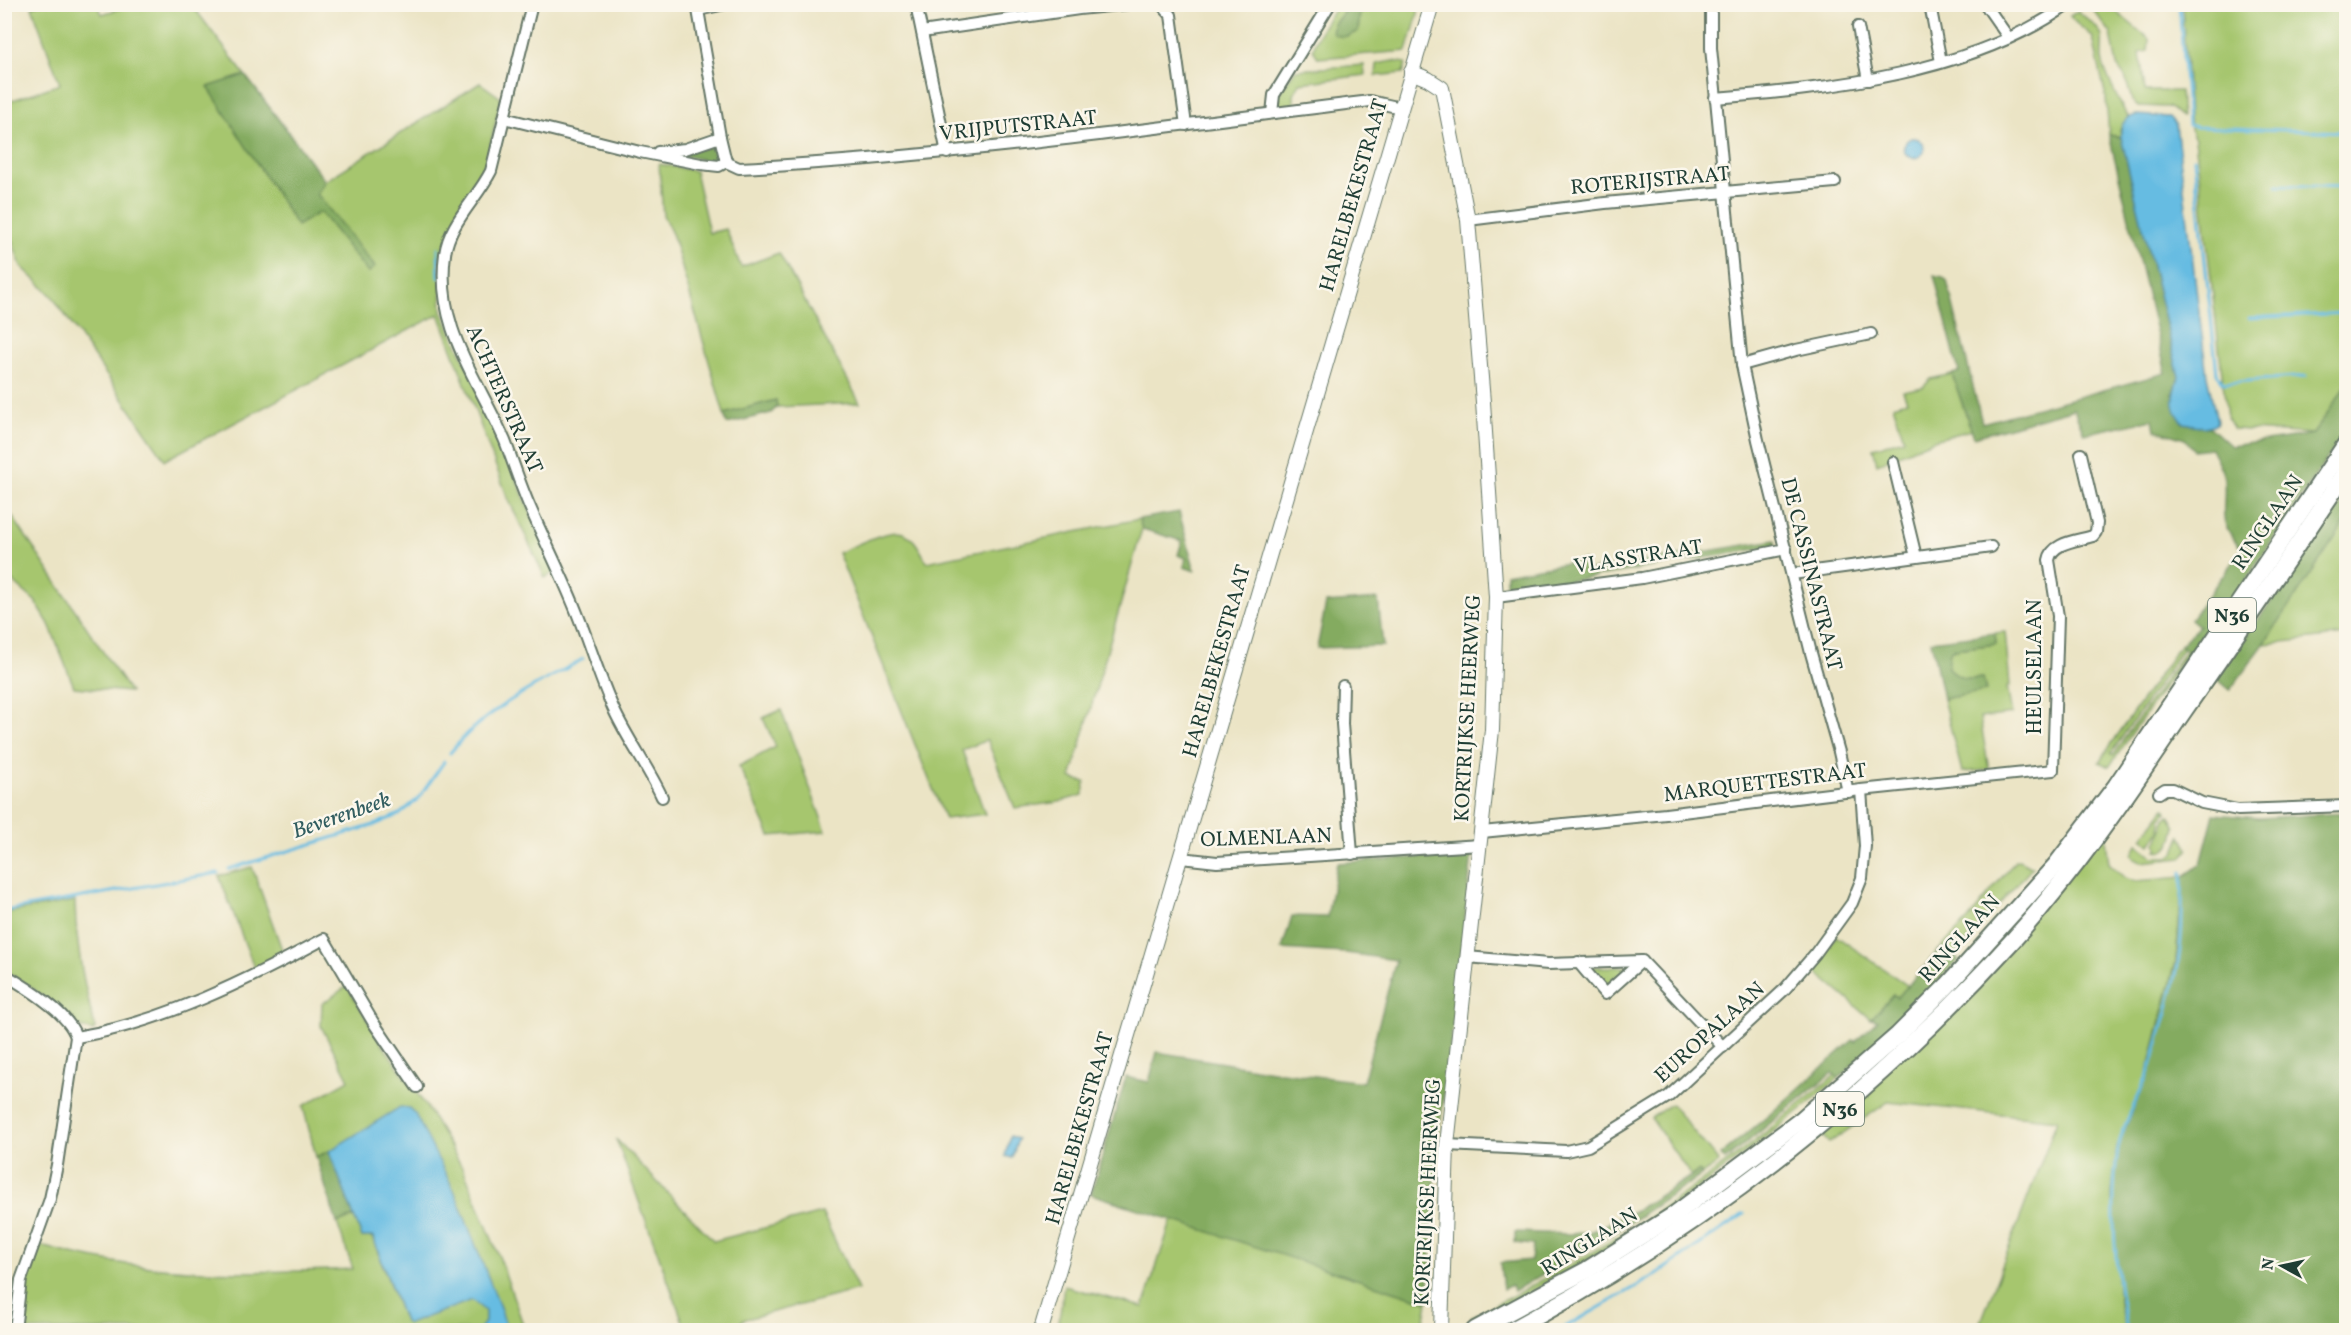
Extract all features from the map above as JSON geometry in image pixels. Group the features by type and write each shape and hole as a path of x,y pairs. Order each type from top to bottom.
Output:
{"main road":[{"name":"RINGLAAN","path":"1474,1330 1587,1270 1674,1215 1800,1121 1898,1035 2063,856 2116,786 2346,444"},
{"name":"RINGLAAN","path":"1512,1330 1639,1258 1769,1167 1837,1112 1897,1058 1963,992 2015,937 2109,819 2346,472"}],"street":[{"name":"ACHTERSTRAAT","path":"532,4 491,171 481,191 452,232 447,244 445,284 448,316 455,341 496,421 528,504 567,588 605,690 620,722 663,797"},
{"path":"725,4 698,7 726,162"},
{"path":"916,4 947,153"},
{"path":"922,32 1129,4"},
{"path":"1161,4 1171,15 1186,125"},
{"path":"1272,113 1274,95 1330,4"},
{"name":"HARELBEKESTRAAT","path":"1041,1330 1432,4"},
{"name":"DE CASSINASTRAAT","path":"1711,4 1715,98 1742,365 1785,549 1848,792"},
{"path":"1985,4 2008,37"},
{"path":"1715,98 1833,86 1941,62 2035,25 2069,4"},
{"path":"1931,10 1941,62"},
{"path":"1858,27 1868,80"},
{"name":"KORTRIJKSE HEERWEG","path":"1411,72 1442,88 1468,220 1496,597 1496,663 1492,730 1447,1145 1441,1330"},
{"name":"VRIJPUTSTRAAT","path":"504,118 640,152 700,164 719,166 726,162 739,168 843,163 947,153 1370,101 1401,108"},
{"name":"VRIJPUTSTRAAT","path":"640,152 685,149 720,137"},
{"name":"ROTERIJSTRAAT","path":"1468,220 1605,203 1835,182"},
{"path":"1742,365 1796,350 1871,334"},
{"name":"HEULSELAAN","path":"2053,770 2058,616 2049,560 2050,552 2055,547 2092,536 2096,532 2097,523 2081,454"},
{"path":"1893,462 1916,557"},
{"path":"1792,574 1991,547"},
{"name":"VLASSTRAAT","path":"1496,597 1641,578 1785,549"},
{"name":"OLMENLAAN","path":"1343,686 1342,724 1352,854"},
{"name":"MARQUETTESTRAAT","path":"1481,838 1861,790 2053,770"},
{"path":"2159,793 2165,789 2173,789 2202,803 2238,810 2346,806"},
{"name":"EUROPALAAN","path":"1447,1145 1566,1151 1588,1146 1668,1096 1785,989 1815,954 1852,903 1862,878 1865,846 1861,790"},
{"name":"OLMENLAAN","path":"1181,858 1216,862 1352,854 1481,838"},
{"path":"76,1037 115,1030 212,995 248,980 324,939 373,1022 417,1087"},
{"path":"1467,957 1548,964 1642,961 1723,1047"},
{"path":"1578,963 1605,994 1642,961"},
{"path":"4,974 62,1016 73,1028 76,1037 57,1165 50,1198 21,1280 15,1330"}],"green space":[{"path":"39,4 98,5 102,14 131,5 192,5 325,181 480,83 501,98 485,169 464,205 440,259 442,311 495,427 555,572 545,578 507,496 439,314 165,460 52,296 21,266 5,221 4,103 60,84 32,7"},
{"path":"1338,5 1349,5 1334,24 1358,31 1361,5 1418,5 1418,14 1407,51 1318,58 1313,49 1315,43 1323,26"},
{"path":"2089,5 2108,5 2149,39 2148,51 2140,53 2145,91 2180,91 2182,117 2168,107 2138,106 2132,100 2125,77 2117,66 2111,33"},
{"path":"2182,5 2346,5 2346,386 2313,434 2234,429 2227,417 2195,139 2190,129"},
{"path":"1349,6 1360,8 1358,31 1351,35 1335,35 1332,33 1334,24"},
{"path":"2078,11 2101,34 2102,58 2106,71 2129,117 2120,129 2121,137 2109,135 2106,98 2093,38 2070,16"},
{"path":"1393,61 1406,63 1403,73 1376,76 1377,64"},
{"path":"1364,65 1365,75 1300,83 1294,94 1294,106 1278,107 1276,98 1295,70"},
{"path":"245,75 325,181 317,194 375,267 368,273 320,212 297,226 208,87"},
{"path":"2109,135 2121,137 2179,377 2173,394 2183,423 2210,427 2231,446 2313,434 2346,386 2346,430 2194,658 2180,645 2199,626 2191,619 2242,549 2225,522 2223,475 2211,448 2194,450 2185,439 2155,430 2153,419 2084,434 2074,409 1974,437 1952,374 1959,372 1934,275 1943,277 1947,281 1982,423 2166,373"},
{"path":"710,147 718,154 713,162 681,155 684,152"},
{"path":"659,164 695,171 709,233 726,229 741,267 779,253 860,403 777,407 776,400 724,414 673,236 663,215"},
{"path":"1952,374 1971,430 1934,440 1877,464 1873,448 1904,439 1893,405 1907,401 1903,391 1923,387 1931,379"},
{"path":"776,400 777,407 771,413 727,424 724,414"},
{"path":"2346,497 2346,521 2264,644 2230,690 2216,678"},
{"path":"4,504 130,692 74,687 49,624 35,601 5,575"},
{"path":"1179,512 1195,571 1184,567 1186,558 1178,555 1182,541 1142,529 1139,519"},
{"path":"1139,519 1142,529 1071,778 1085,782 1083,795 1059,802 1015,808 987,740 962,750 985,814 945,819 838,553 880,536 897,532 911,538 927,562"},
{"path":"2346,521 2346,635 2264,644"},
{"path":"1775,540 1776,546 1506,592 1506,574 1583,560 1585,571"},
{"path":"1378,599 1383,646 1317,648 1326,603"},
{"path":"2005,632 2010,686 2007,687 2012,714 1980,718 1989,770 1962,772 1943,699 1986,691 1983,678 1964,678 1948,668 1950,651 1996,644 1995,633"},
{"path":"1995,633 1996,644 1950,651 1948,668 1964,678 1983,678 1986,691 1943,699 1931,641"},
{"path":"2180,645 2183,648 2111,753 2113,755 2186,650 2188,652 2109,767 2099,762"},
{"path":"781,710 826,831 770,836 739,766 776,747 763,718"},
{"path":"2165,808 2167,812 2161,819 2160,831 2151,845 2142,838"},
{"path":"2346,813 2346,1330 2126,1330 2119,1303 2112,1194 2117,1147 2146,1080 2176,961 2183,877 2201,864 2214,814 2259,818"},
{"path":"2169,815 2176,827 2172,840 2165,850 2157,850 2159,847 2156,844"},
{"path":"2105,833 2109,863 2127,879 2136,881 2183,877 2176,961 2146,1080 2117,1147 2112,1194 2119,1303 2126,1330 1978,1330 2057,1120 1888,1102 1829,1143 1820,1133"},
{"path":"2181,836 2188,850 2182,858 2141,862 2132,855 2137,844 2154,857 2169,857 2175,852"},
{"path":"1472,853 1457,995 1437,1147 1428,1302 1091,1194 1126,1077 1149,1082 1157,1052 1273,1071 1363,1082 1396,960 1346,953 1282,949 1292,916 1327,917 1337,863"},
{"path":"2019,860 2032,867 1954,956 1944,948 1936,953 1968,920 2015,861"},
{"path":"252,867 284,955 255,970 219,876"},
{"path":"75,901 79,950 95,1028 93,1031 80,1027 31,987 5,971 4,913"},
{"path":"1836,936 1908,986 1898,997 1893,995 1871,1019 1812,969"},
{"path":"1944,948 1959,960 1839,1078 1832,1073 1725,1160 1720,1155 1768,1116 1853,1040 1855,1042 1878,1020 1871,1019 1893,995 1898,997 1936,953"},
{"path":"1587,967 1629,967 1604,987"},
{"path":"347,986 382,1044 426,1106 464,1170 500,1259 525,1330 507,1330 454,1190 329,1151 316,1157 303,1106 349,1080 321,1026 322,1004"},
{"path":"1835,1075 1839,1078 1808,1104 1744,1155 1678,1202 1610,1247 1474,1322 1471,1317 1590,1253 1676,1199 1754,1142"},
{"path":"1671,1104 1719,1162 1702,1175 1699,1171 1691,1176 1651,1118"},
{"path":"616,1139 714,1241 822,1213 858,1290 742,1320 744,1330 686,1330"},
{"path":"329,1151 354,1217 337,1223 316,1157"},
{"path":"1699,1171 1702,1175 1620,1229 1514,1291 1512,1285 1503,1289 1500,1263 1531,1260 1533,1245 1515,1243 1515,1232 1571,1234 1590,1232 1640,1208"},
{"path":"354,1217 362,1237 372,1237 404,1322 408,1324 472,1300 485,1310 485,1322 480,1330 18,1330 27,1276 38,1245 116,1263 155,1268 234,1272 353,1269 337,1223"},
{"path":"1172,1219 1428,1302 1425,1318 1417,1330 1055,1330 1064,1286 1143,1307"}],"water":[{"path":"2136,115 2169,117 2176,125 2207,376 2217,421 2216,424 2204,427 2184,423 2174,406 2179,377 2121,137 2124,123 2128,118"},
{"path":"1910,138 1918,138 1924,144 1924,152 1918,158 1910,158 1904,152 1904,144"},
{"path":"400,1107 409,1108 415,1114 454,1190 507,1330 479,1330 485,1322 485,1311 472,1300 408,1324 404,1322 373,1237 362,1237 329,1151"},
{"path":"1010,1136 1018,1139 1012,1158 1005,1156"}],"waterway":[{"path":"2179,4 2188,125 2346,132"},
{"path":"2339,4 2346,7"},
{"path":"2194,158 2217,374 2224,383 2306,376"},
{"path":"2277,185 2346,187"},
{"name":"Beverenbeek","path":"438,248 439,277"},
{"path":"2249,318 2346,313"},
{"name":"Beverenbeek","path":"450,753 464,737 495,711 583,659"},
{"name":"Beverenbeek","path":"229,869 374,825 400,814 418,799 444,762"},
{"path":"2127,1330 2119,1287 2115,1240 2115,1170 2121,1138 2149,1071 2174,986 2181,940 2182,872"},
{"name":"Beverenbeek","path":"4,911 218,873"},
{"path":"1560,1330 1651,1278 1744,1214"}]}
